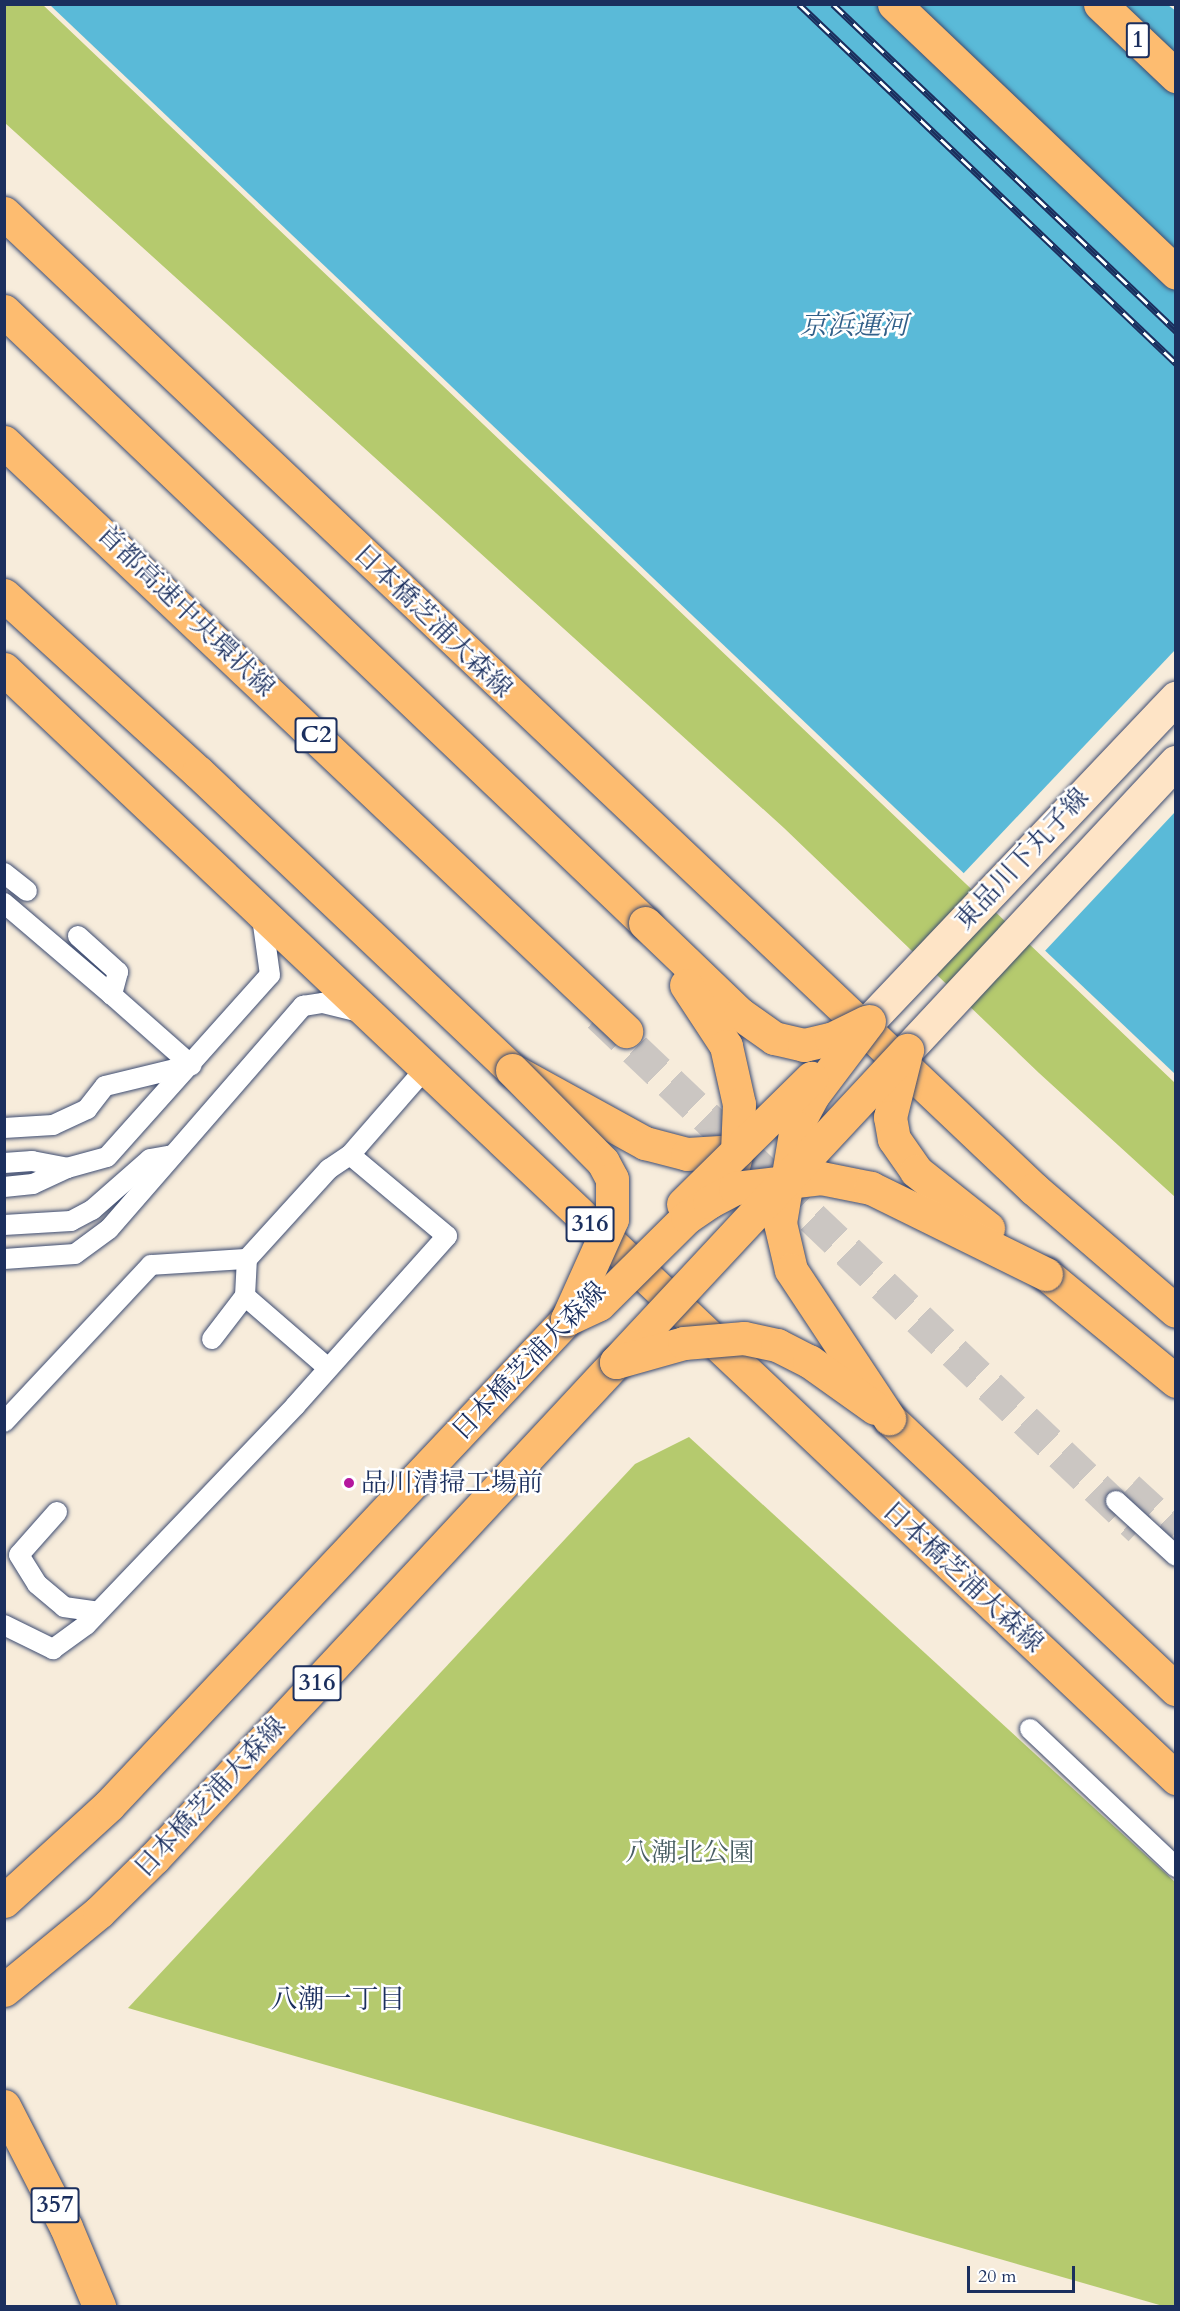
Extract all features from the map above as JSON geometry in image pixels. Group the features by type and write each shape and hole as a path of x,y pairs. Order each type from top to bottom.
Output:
{"main road":[{"path":"894,4 1176,273"},
{"name":"1","path":"1100,4 1176,76"},
{"name":"日本橋芝浦大森線","path":"4,213 1034,1189 1176,1311"},
{"path":"4,311 740,1014 784,1043 804,1045 831,1039 869,1021"},
{"name":"首都高速中央環状線","path":"4,442 626,1031"},
{"path":"4,595 198,772 512,1070 603,1162 612,1179 612,1219 567,1319"},
{"name":"日本橋芝浦大森線","path":"4,669 1176,1778"},
{"name":"東品川下丸子線","path":"869,1021 1176,697"},
{"name":"東品川下丸子線","path":"907,1050 1176,762"},
{"path":"616,1362 636,1325 690,1264 723,1194 737,1151 739,1104 726,1046 713,1020 645,923"},
{"path":"869,1021 813,1095 796,1127 784,1181 780,1223 791,1270 889,1418"},
{"name":"日本橋芝浦大森線","path":"4,1901 109,1805 567,1319 869,1021"},
{"path":"512,1070 645,1143 687,1154 737,1151 796,1127 847,1101 907,1050"},
{"path":"907,1050 890,1117 894,1139 916,1171 1176,1381"},
{"name":"日本橋芝浦大森線","path":"4,1990 91,1919 154,1858 907,1050"},
{"path":"567,1319 599,1304 687,1217 723,1194 735,1188 784,1181 821,1178 871,1188 1046,1274"},
{"path":"616,1362 684,1343 755,1340 777,1345 809,1361 889,1418 1176,1689"},
{"name":"357","path":"4,2106 66,2227 99,2307"}],"lane":[{"path":"4,873 27,891"},
{"path":"4,903 192,1065"},
{"path":"4,1187 33,1184 67,1168 107,1157 192,1065 270,975 268,940 261,913"},
{"path":"78,936 118,972 112,995"},
{"path":"4,1259 75,1254 109,1229 303,1006 323,1003 368,1014"},
{"path":"4,1128 53,1125 87,1109 105,1086 192,1065"},
{"path":"212,1339 245,1296 247,1259 329,1169 350,1155 426,1068"},
{"path":"4,1224 71,1221 92,1210 150,1159 173,1155"},
{"path":"4,1625 53,1648 98,1612 328,1368 447,1236 350,1155"},
{"path":"4,1163 32,1161 67,1168"},
{"path":"4,1422 151,1265 247,1259"},
{"path":"245,1296 328,1368"},
{"path":"1116,1501 1176,1556"},
{"path":"57,1512 20,1555 37,1584 64,1607 98,1612"},
{"path":"1030,1729 1176,1867"}],"green space":[{"path":"5,5 43,5 1175,1083 1175,1197 1039,1073 784,828 5,123"},
{"name":"八潮北公園","path":"689,1437 1175,1882 1175,2306 1163,2306 128,2008 635,1464"}],"water":[{"name":"京浜運河","path":"50,5 1168,5 1176,11 1175,1074"}],"pier":[{"path":"1175,650 1175,812 1043,953 962,875"}],"tunnel":[{"path":"599,1015 1140,1529"},
{"path":"1128,1488 1176,1532"}],"railway":[{"path":"799,4 1176,363"},
{"path":"833,4 1176,331"}],"place":[{"name":"品川清掃工場前","path":"349,1483"}],"district":[{"name":"八潮一丁目","path":"338,2000"}]}
